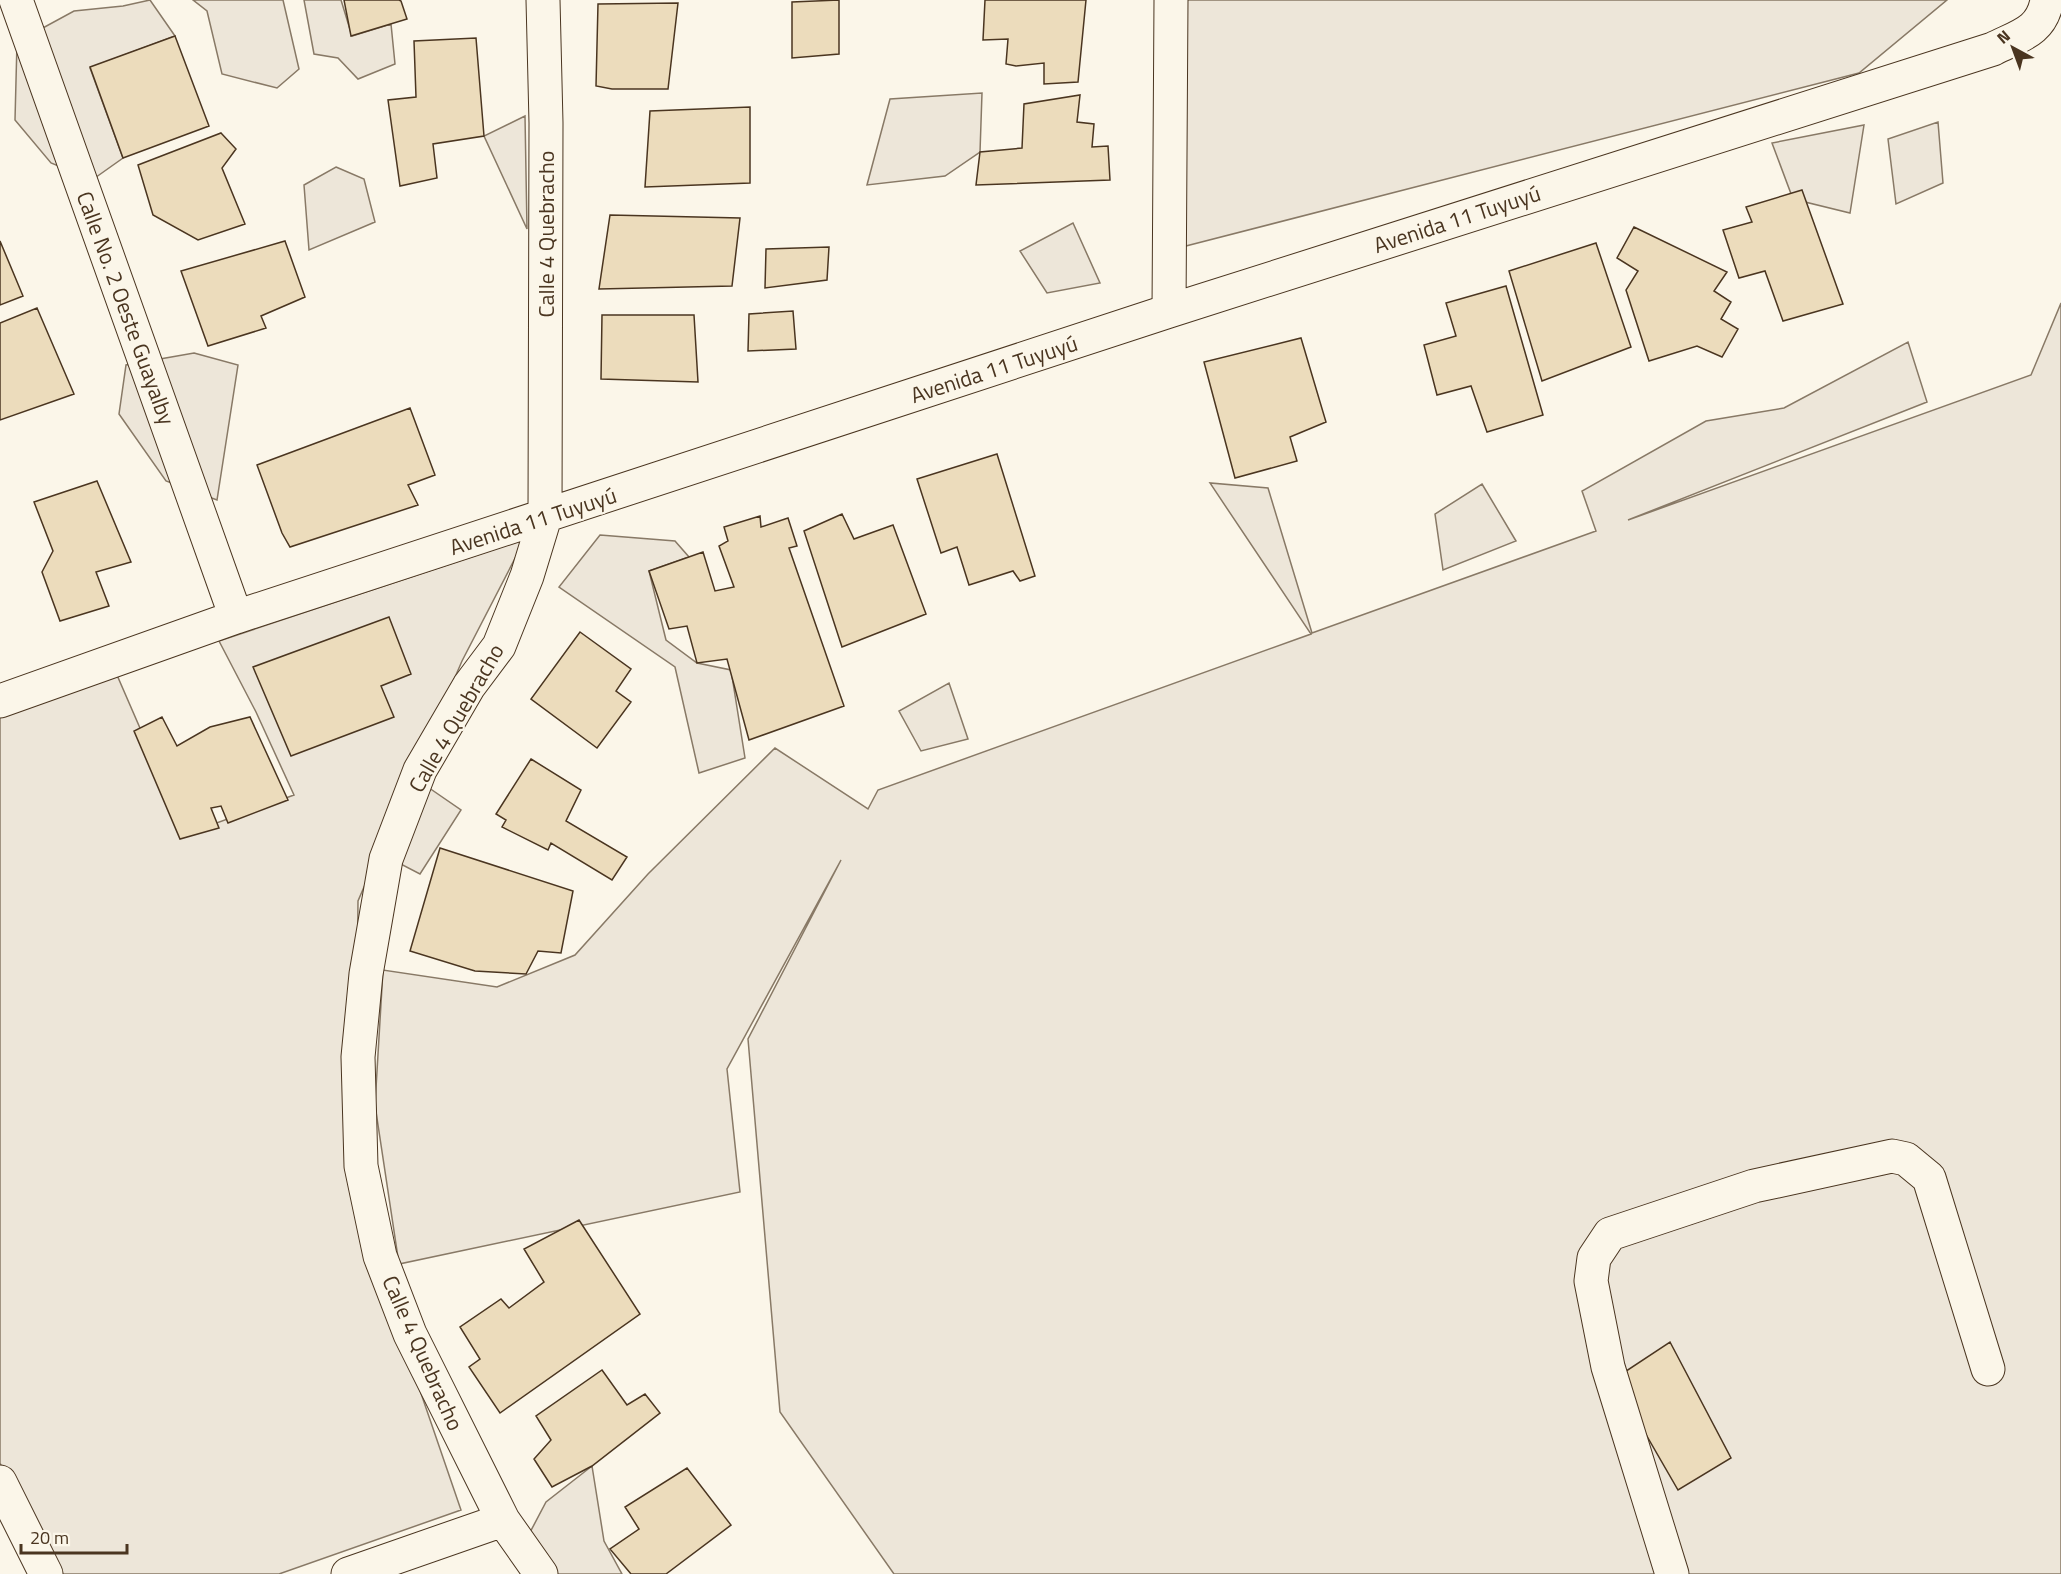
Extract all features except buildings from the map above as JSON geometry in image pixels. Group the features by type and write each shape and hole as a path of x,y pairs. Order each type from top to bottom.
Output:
{"street":[{"name":"Calle No. 2 Oeste Guayalby","path":"16,0 236,617"},
{"name":"Calle 4 Quebracho","path":"542,1574 503,1520 410,1334 380,1256 361,1166 357,1057 366,974 386,859 420,770 469,686 499,646 527,576 545,517 546,123 543,0"},
{"path":"1169,311 1171,0"},
{"name":"Avenida 11 Tuyuyú","path":"0,701 236,617 1169,311 1993,49 2033,29 2043,16 2047,0"},
{"path":"1672,1574 1608,1367 1591,1281 1593,1258 1610,1234 1754,1186 1893,1156 1906,1159 1929,1178 1988,1369"},
{"path":"0,1482 46,1574"},
{"path":"348,1574 503,1520"}],"shaded area":[{"path":"150,0 175,36 90,68 123,158 92,180 51,163 15,120 17,42 74,11 123,6"},
{"path":"193,0 283,0 299,69 277,88 222,74 207,11"},
{"path":"304,0 341,0 352,36 391,24 395,64 358,79 338,58 314,54"},
{"path":"1180,0 1947,0 1859,73 1182,247"},
{"path":"982,93 980,152 945,176 867,185 890,99"},
{"path":"525,116 527,229 484,136"},
{"path":"1938,122 1943,183 1896,204 1888,139"},
{"path":"1864,125 1850,213 1793,199 1772,143"},
{"path":"336,167 364,179 375,222 309,250 304,185"},
{"path":"1073,223 1100,283 1047,293 1020,251"},
{"path":"2061,303 2061,1574 894,1574 780,1412 748,1039 841,860 727,1069 740,1192 399,1264 375,1105 383,970 497,987 575,955 648,874 775,748 868,809 878,790 1311,634 1210,483 1268,488 1312,633 1596,531 1582,491 1706,421 1784,408 1908,342 1927,402 1628,520 2031,375"},
{"path":"194,353 238,365 217,500 166,481 119,414 126,365"},
{"path":"1482,484 1516,541 1443,570 1435,514"},
{"path":"600,535 675,541 689,557 649,571 666,640 697,663 731,670 745,758 699,773 675,667 559,587"},
{"path":"525,539 462,661 358,901 355,1201 461,1510 279,1574 55,1574 0,1463 0,704 110,659 186,834 294,795 256,712 219,641"},
{"path":"949,683 968,739 921,751 899,711"},
{"path":"419,781 461,810 420,874 389,858"},
{"path":"592,1466 604,1541 622,1574 546,1574 527,1538 546,1502"}]}
